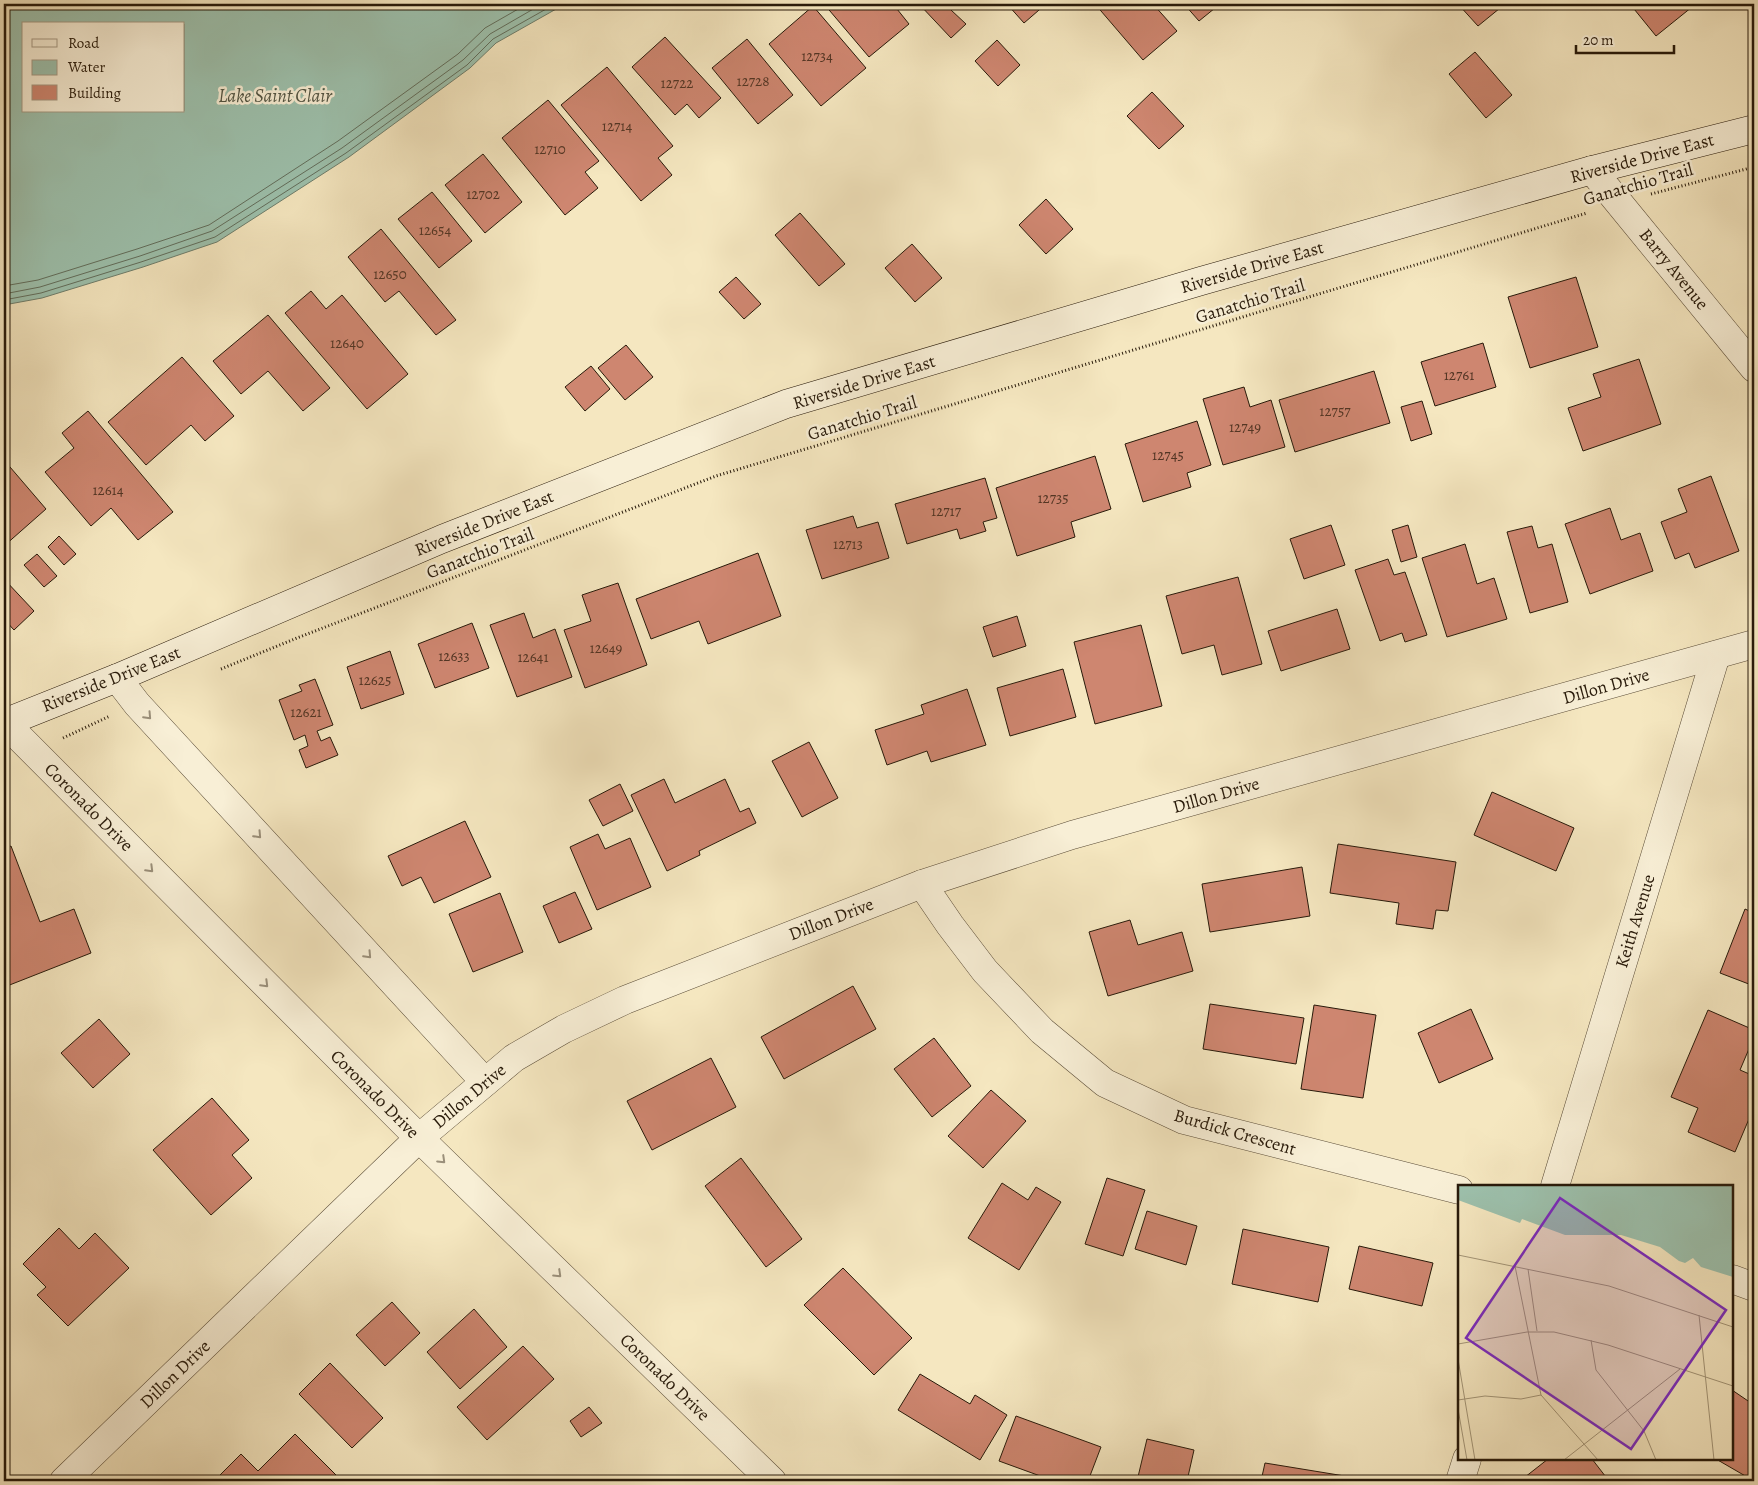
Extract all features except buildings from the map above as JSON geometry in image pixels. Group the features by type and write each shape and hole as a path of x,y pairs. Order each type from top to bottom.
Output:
{"street":[{"name":"Riverside Drive East","path":"4,723 116,678 442,539 786,404 1201,281 1592,170 1754,129"},
{"name":"Barry Avenue","path":"1592,170 1754,368"},
{"name":"Dillon Drive","path":"64,1481 419,1138 514,1058 564,1030 625,1000 922,884 1072,835 1754,644"},
{"name":"Keith Avenue","path":"1555,1185 1716,655"},
{"path":"116,678 136,704 485,1082"},
{"name":"Coronado Drive","path":"4,723 419,1138 772,1481"},
{"name":"Burdick Crescent","path":"922,884 985,972 1042,1032 1104,1082 1184,1120 1458,1190"},
{"path":"1733,1279 1754,1288"},
{"path":"1460,1481 1467,1460"}],"path":[{"name":"Ganatchio Trail","path":"218,671 297,638 716,476 1620,203 1754,167"},
{"path":"34,752 136,704"}],"water":[{"name":"Lake Saint Clair","path":"4,4 565,4 496,43 470,68 349,157 217,242 42,298 4,305"}]}
